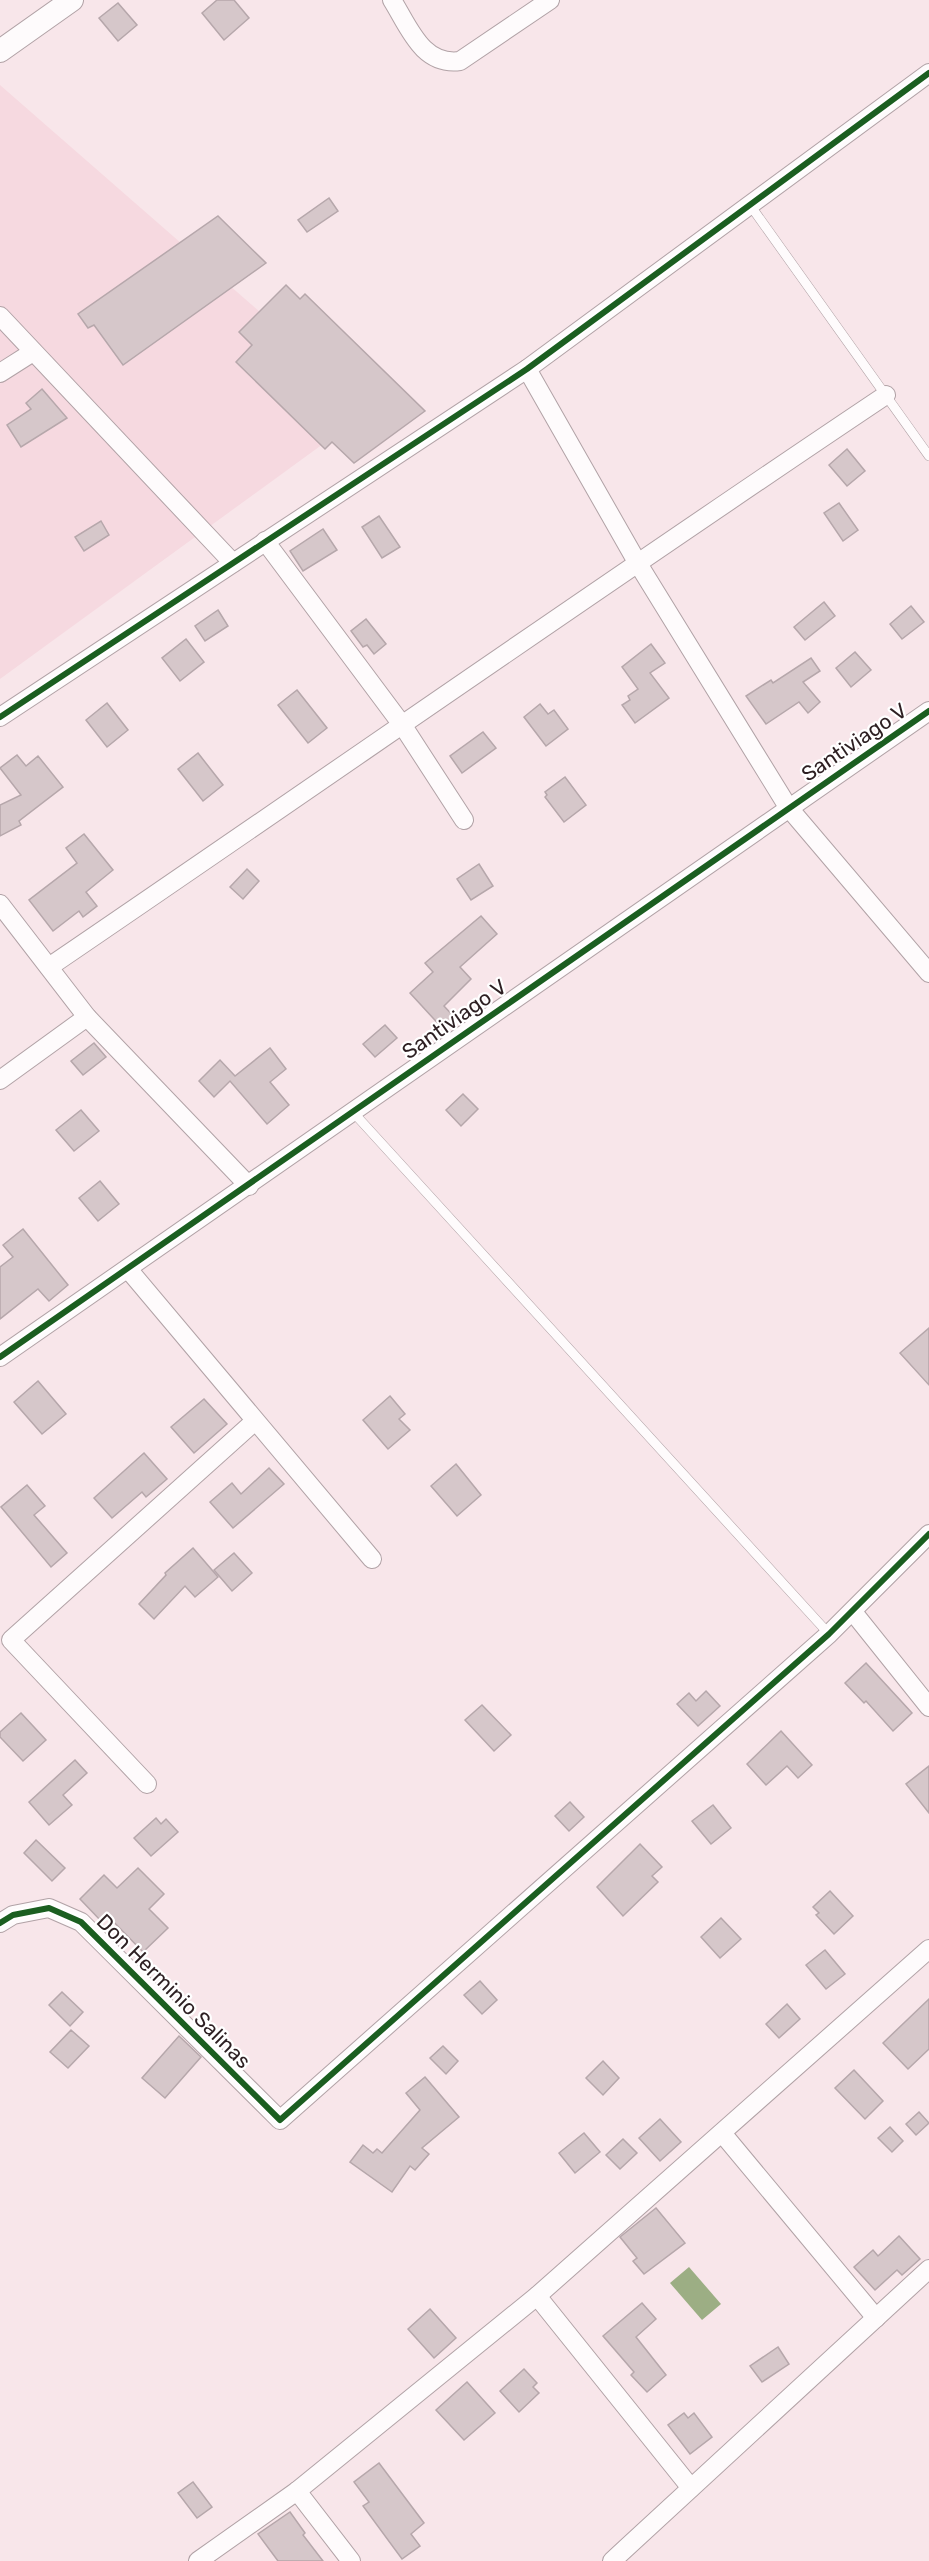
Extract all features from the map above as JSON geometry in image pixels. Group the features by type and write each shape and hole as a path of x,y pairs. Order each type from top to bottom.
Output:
{"street":[{"path":"0,51 72,0"},
{"path":"392,0 422,48 435,59 452,62 460,61 550,0"},
{"path":"0,717 527,369 929,74"},
{"path":"0,316 232,563"},
{"path":"0,373 33,352"},
{"path":"527,369 637,562 788,807 929,973"},
{"path":"49,968 403,726 637,562 886,395"},
{"path":"265,541 403,726 464,819"},
{"name":"Santiviago V","path":"0,1356 249,1186 352,1111 929,711"},
{"path":"0,904 87,1017 249,1186"},
{"path":"0,1080 87,1017"},
{"path":"128,1269 372,1559"},
{"path":"147,1784 11,1640 255,1421"},
{"path":"829,1634 854,1612 929,1534"},
{"path":"854,1612 929,1707"},
{"name":"Don Herminio Salinas","path":"0,1923 13,1915 49,1908 81,1922 280,2120 829,1634"},
{"path":"198,2561 297,2491 537,2296 929,1949"},
{"path":"722,2133 876,2318"},
{"path":"612,2561 929,2269"},
{"path":"537,2296 692,2488"},
{"path":"297,2491 351,2561"}],"lane":[{"path":"750,205 929,456"},
{"path":"352,1111 829,1634"}],"shaded area":[{"path":"0,85 371,409 0,679"},
{"path":"689,2267 721,2304 702,2320 670,2283"}],"building":[{"path":"217,0 234,0 249,18 224,40 202,13"},
{"path":"118,3 137,25 118,41 99,18"},
{"path":"329,198 338,211 307,232 298,220"},
{"path":"218,216 266,263 123,365 94,325 88,328 78,314"},
{"path":"286,285 300,299 305,294 425,411 354,463 332,442 325,449 236,362 252,345 239,332"},
{"path":"42,389 67,418 21,447 7,425 31,409 26,403"},
{"path":"847,449 865,471 847,486 829,465"},
{"path":"839,503 858,530 843,541 824,513"},
{"path":"379,516 400,547 382,558 362,527"},
{"path":"101,521 109,535 84,551 75,537"},
{"path":"323,529 337,550 303,571 290,551"},
{"path":"824,602 835,616 805,640 794,627"},
{"path":"911,606 924,622 902,639 890,624"},
{"path":"218,610 228,626 205,641 195,626"},
{"path":"366,619 386,644 374,654 367,645 363,647 351,631"},
{"path":"186,639 204,662 180,681 162,658"},
{"path":"651,644 665,663 650,673 669,698 635,723 622,705 630,700 628,696 638,689 622,667"},
{"path":"855,652 871,670 851,687 836,668"},
{"path":"811,658 820,671 803,682 820,702 808,713 799,702 766,724 746,696 771,680 773,683"},
{"path":"297,690 327,728 308,743 278,705"},
{"path":"107,703 128,730 107,747 86,720"},
{"path":"540,704 548,714 554,710 568,729 546,746 524,717"},
{"path":"483,732 496,748 462,773 450,756"},
{"path":"198,753 223,785 203,801 178,769"},
{"path":"17,755 26,766 38,756 63,787 19,821 21,825 0,836 0,805 21,795 0,768"},
{"path":"565,777 586,805 564,822 545,797 547,795 545,792"},
{"path":"84,834 113,870 86,892 97,906 83,917 79,911 53,931 29,900 77,863 66,848"},
{"path":"479,864 493,886 471,900 457,879"},
{"path":"247,869 259,881 243,899 230,887"},
{"path":"481,916 497,934 460,967 471,979 444,1006 456,1019 444,1030 410,993 433,972 425,963"},
{"path":"385,1025 397,1038 375,1057 363,1044"},
{"path":"94,1043 106,1057 83,1075 71,1061"},
{"path":"270,1048 286,1069 270,1082 289,1105 267,1124 230,1081 214,1097 199,1081 220,1060 235,1076"},
{"path":"463,1094 478,1109 461,1126 446,1110"},
{"path":"81,1110 99,1131 74,1151 56,1130"},
{"path":"100,1181 119,1204 98,1221 79,1198"},
{"path":"23,1229 68,1285 49,1301 38,1289 0,1319 0,1267 13,1257 3,1245"},
{"path":"929,1328 929,1385 900,1353"},
{"path":"38,1381 66,1414 42,1434 14,1402"},
{"path":"390,1396 405,1414 399,1419 410,1430 388,1449 363,1420"},
{"path":"204,1399 227,1424 194,1453 171,1427"},
{"path":"144,1453 167,1479 146,1497 142,1492 112,1518 94,1498"},
{"path":"456,1464 481,1495 457,1516 431,1486"},
{"path":"269,1468 284,1484 233,1528 210,1502 232,1483 241,1494"},
{"path":"27,1485 45,1506 34,1515 67,1553 51,1567 1,1507"},
{"path":"193,1548 218,1577 195,1597 185,1586 154,1619 139,1604 166,1575 165,1573"},
{"path":"234,1553 252,1573 232,1591 214,1570"},
{"path":"866,1663 912,1713 893,1731 866,1701 864,1703 845,1683"},
{"path":"706,1691 720,1706 698,1726 677,1704 689,1693 696,1701"},
{"path":"482,1705 511,1735 494,1751 465,1720"},
{"path":"21,1713 46,1740 23,1761 0,1737 0,1732"},
{"path":"781,1731 812,1765 798,1778 787,1766 766,1785 747,1764"},
{"path":"75,1760 87,1773 63,1795 72,1805 49,1825 29,1802"},
{"path":"929,1766 929,1813 906,1784"},
{"path":"570,1802 584,1817 569,1831 555,1816"},
{"path":"713,1805 731,1828 711,1844 692,1821"},
{"path":"156,1818 161,1824 166,1819 178,1832 151,1856 134,1838"},
{"path":"36,1840 65,1868 52,1881 24,1853"},
{"path":"640,1844 662,1867 652,1876 658,1882 623,1916 597,1887"},
{"path":"138,1868 164,1894 149,1909 168,1928 143,1952 107,1915 101,1921 80,1899 104,1875 117,1888"},
{"path":"830,1891 853,1916 834,1934 816,1915 819,1913 813,1907"},
{"path":"721,1918 741,1939 720,1958 701,1937"},
{"path":"825,1950 845,1974 826,1989 806,1965"},
{"path":"480,1981 497,2000 482,2014 464,1995"},
{"path":"62,1992 83,2012 70,2026 49,2005"},
{"path":"929,1999 929,2049 908,2069 883,2043"},
{"path":"787,2004 800,2019 779,2038 766,2024"},
{"path":"71,2030 89,2046 68,2068 50,2052"},
{"path":"179,2036 201,2057 165,2098 142,2078"},
{"path":"443,2046 458,2061 446,2074 430,2058"},
{"path":"603,2061 619,2078 603,2095 586,2078"},
{"path":"854,2070 883,2101 865,2119 835,2088"},
{"path":"425,2077 459,2117 422,2148 429,2154 415,2170 410,2166 392,2192 350,2162 363,2145 373,2153 377,2149 382,2153 420,2110 406,2093"},
{"path":"919,2112 929,2123 916,2135 906,2124"},
{"path":"660,2119 681,2142 660,2161 639,2138"},
{"path":"890,2127 903,2141 892,2152 878,2138"},
{"path":"584,2133 600,2152 575,2173 559,2153"},
{"path":"623,2139 637,2153 620,2169 606,2155"},
{"path":"656,2208 685,2243 644,2274 633,2261 637,2258 620,2237"},
{"path":"899,2236 920,2259 902,2275 897,2270 875,2290 854,2267 873,2250 878,2256"},
{"path":"642,2303 656,2319 636,2337 666,2375 647,2392 631,2375 634,2372 603,2336"},
{"path":"430,2309 456,2338 434,2358 408,2329"},
{"path":"778,2347 789,2364 762,2382 750,2366"},
{"path":"524,2369 537,2383 533,2387 539,2393 519,2412 500,2391"},
{"path":"467,2382 495,2413 464,2440 436,2410"},
{"path":"684,2413 688,2418 694,2413 712,2437 690,2454 668,2425"},
{"path":"379,2463 424,2523 411,2534 420,2546 402,2559 363,2506 369,2502 354,2482"},
{"path":"193,2482 212,2507 197,2518 178,2493"},
{"path":"290,2512 305,2533 303,2535 323,2561 278,2561 258,2534"}],"cycle path":[{"path":"0,717 527,369 929,73"},
{"path":"0,1357 929,711"},
{"path":"0,1923 13,1915 49,1908 81,1922 280,2120 829,1634 929,1534"}]}
